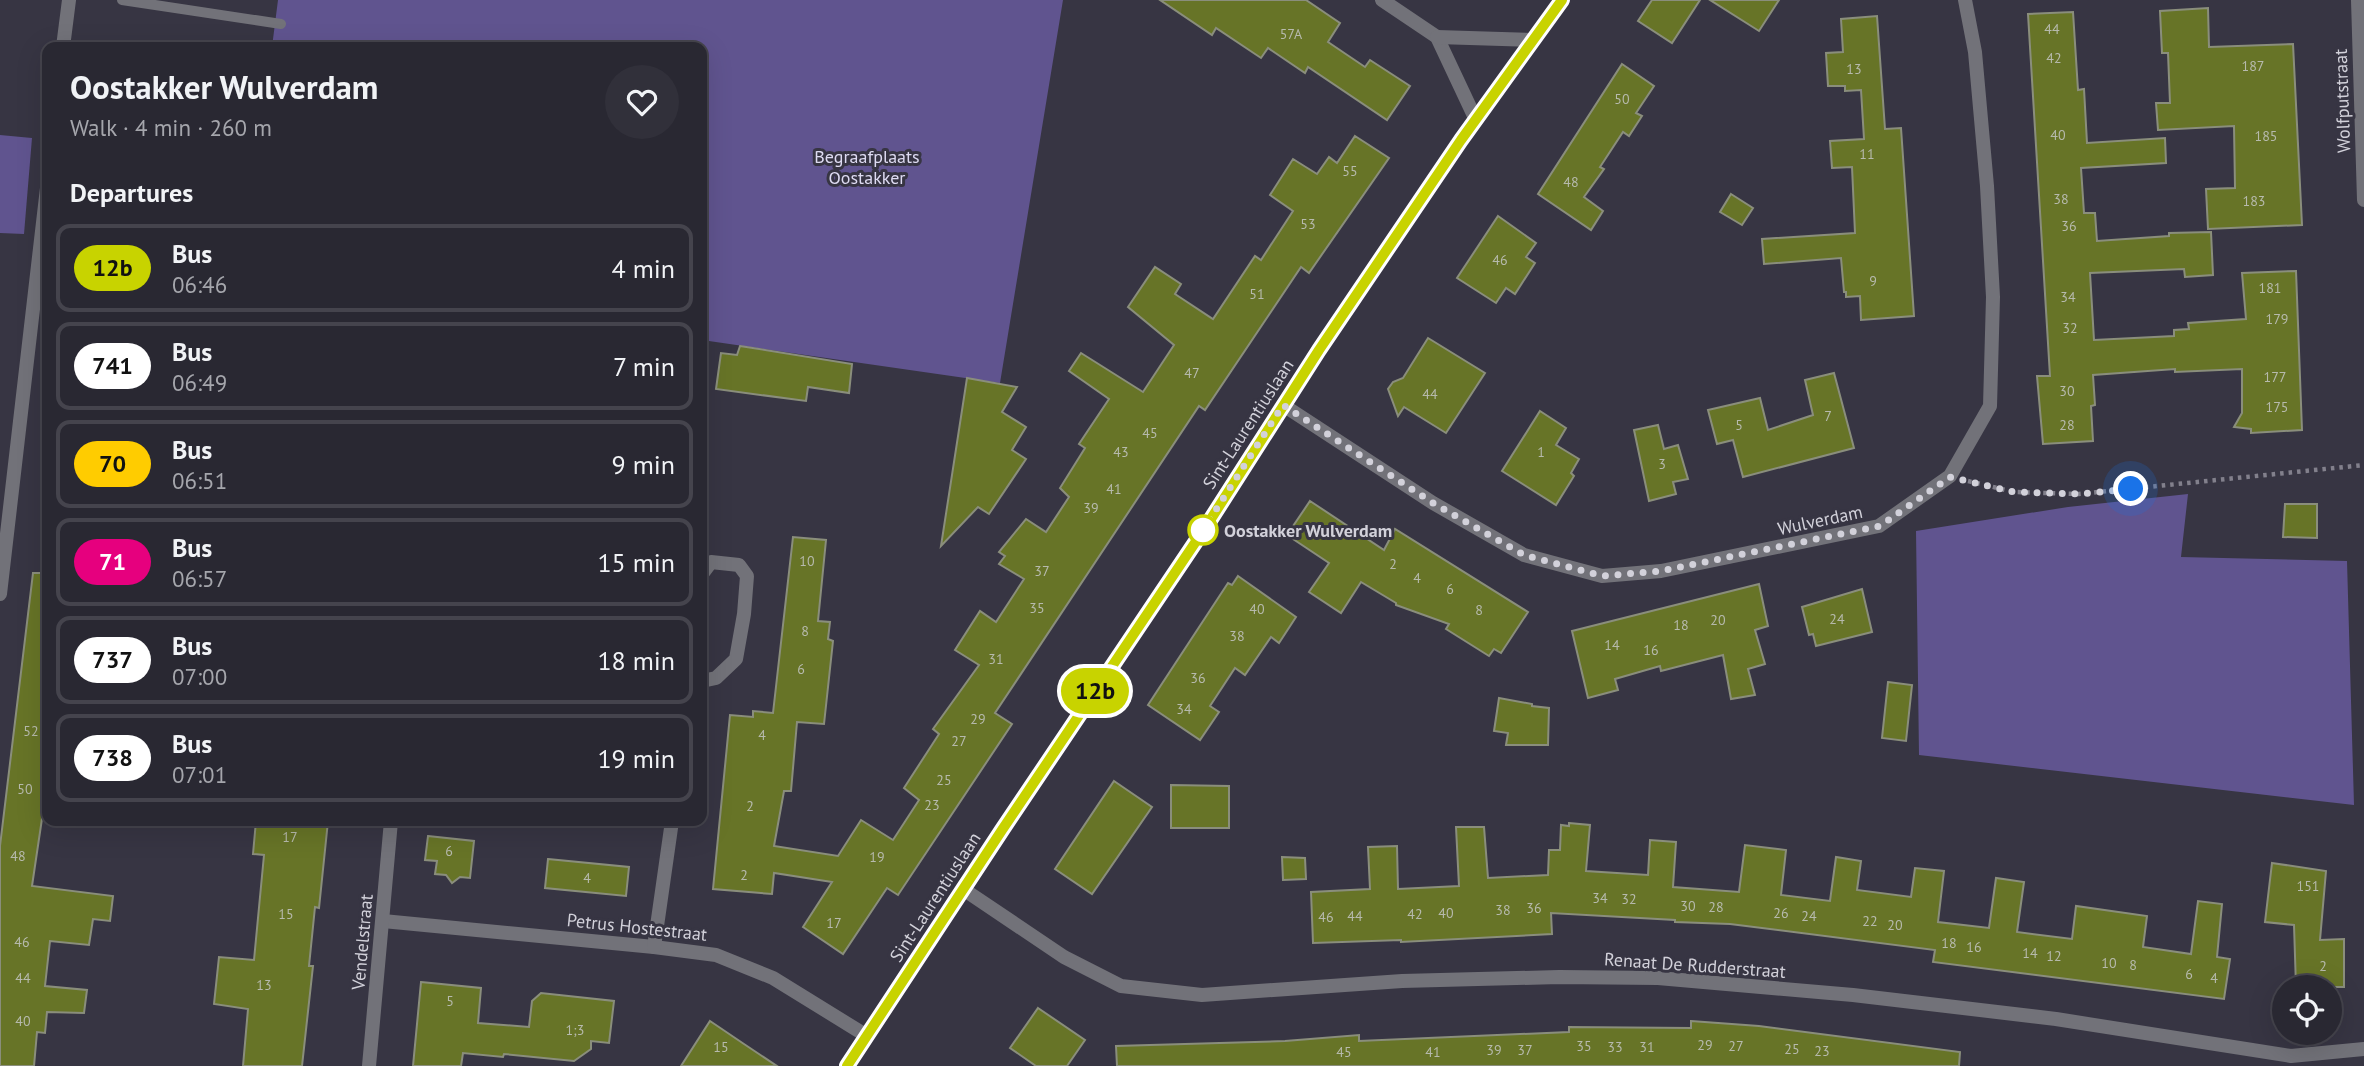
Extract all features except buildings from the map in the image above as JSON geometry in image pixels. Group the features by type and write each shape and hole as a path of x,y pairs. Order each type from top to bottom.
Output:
{"street":[{"path":"65,42 69,0"},
{"path":"1382,0 1437,37 1476,120"},
{"name":"Sint-Laurentiuslaan","path":"847,1066 1209,522 1283,405 1476,120 1562,0"},
{"name":"Wulverdam","path":"1283,405 1433,503 1524,555 1602,576 1661,571 1880,526 1950,477 1990,406 1993,298 1987,186 1975,52 1965,0"},
{"name":"Wolfputstraat","path":"2358,0 2364,200"},
{"path":"1437,37 1532,40"},
{"path":"0,594 42,231"},
{"path":"707,567 711,562 739,565 747,576 736,659 716,678 707,680"},
{"name":"Vendelstraat","path":"369,1066 391,826"},
{"path":"654,947 671,826"},
{"name":"Renaat De Rudderstraat","path":"963,889 1064,957 1121,986 1134,988 1202,995 1402,981 1658,978 1853,995 2056,1019 2291,1056 2364,1049"},
{"name":"Petrus Hostestraat","path":"383,921 716,955 773,978 867,1036"}],"lane":[{"path":"122,0 281,24"}],"path":[{"path":"1950,477 2014,492 2079,494 2364,465"}],"green space":[{"name":"Begraafplaats Oostakker","path":"278,0 1063,0 1000,383 707,341 707,42 273,42"},
{"path":"0,135 32,138 24,234 0,233"},
{"path":"2188,494 2181,557 2347,561 2354,805 1919,755 1916,531 2068,507"}],"bus line":[{"name":"12b","path":"847,1066 1209,522 1319,350 1461,140 1562,0"}],"place":[{"name":"Oostakker Wulverdam","path":"1203,530"}],"route":[{"path":"1203,530 1283,405 1433,503 1524,555 1602,576 1661,571 1880,526 1950,477 2014,492 2079,494 2131,489"}]}
